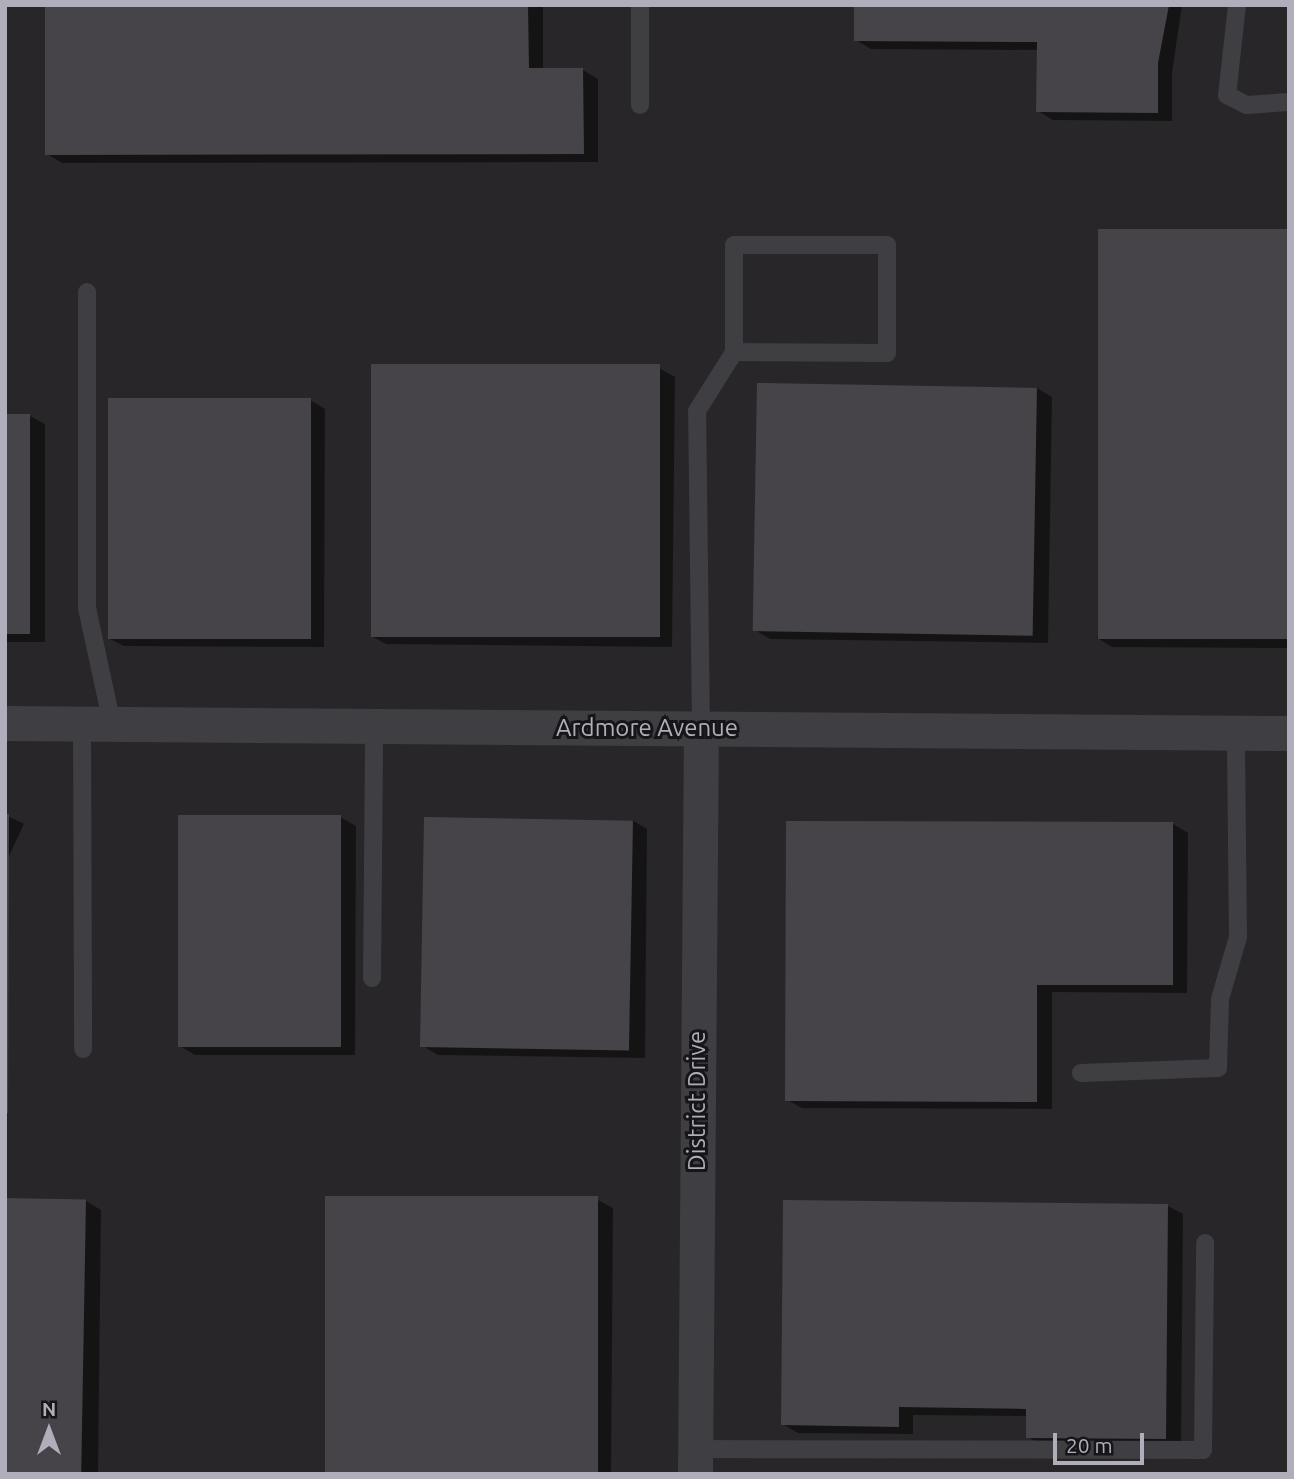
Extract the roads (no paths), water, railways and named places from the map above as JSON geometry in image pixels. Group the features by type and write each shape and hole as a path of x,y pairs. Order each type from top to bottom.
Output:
{"street":[{"name":"Ardmore Avenue","path":"5,723 1289,733"},
{"name":"District Drive","path":"695,1462 701,729"}],"lane":[{"path":"639,105 640,5"},
{"path":"1237,5 1227,94 1247,105 1289,102"},
{"path":"701,729 696,411 734,352 734,245 887,245 887,353 734,352"},
{"path":"83,1049 97,724 87,608 87,292"},
{"path":"372,978 374,726"},
{"path":"1081,1073 1218,1068 1220,999 1238,937 1237,733"},
{"path":"695,1462 1203,1450 1205,1243"}]}
